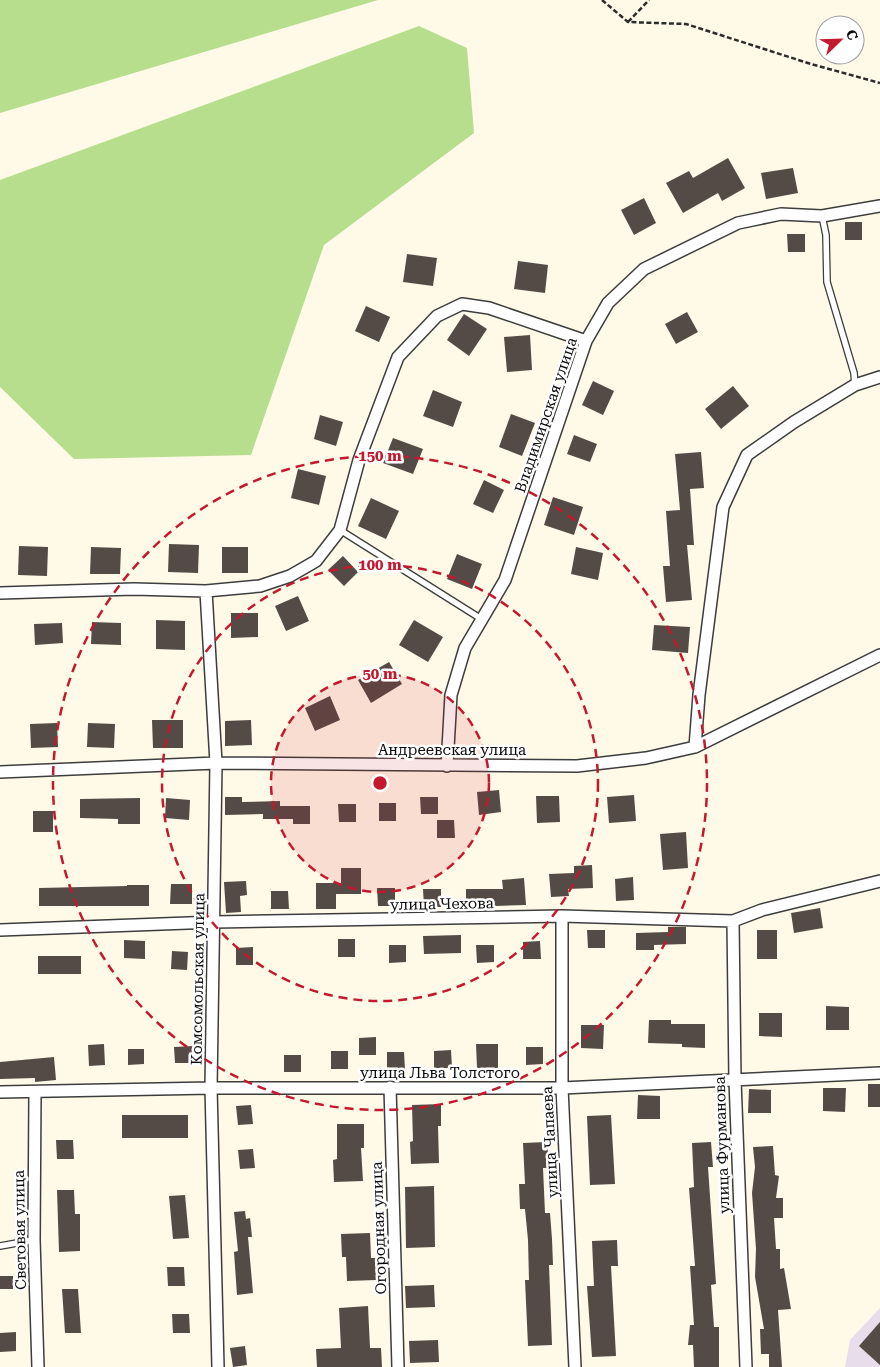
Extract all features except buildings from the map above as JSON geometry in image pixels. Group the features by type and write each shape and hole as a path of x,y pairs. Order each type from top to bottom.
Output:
{"street":[{"name":"Владимирская улица","path":"447,766 451,695 465,648 505,580 586,341 608,303 644,269 738,223 781,214 822,216 880,206"},
{"path":"0,593 134,589 206,591 260,586 290,576 316,561 340,530 359,460 398,357 437,316 462,304 489,308 586,341"},
{"path":"695,748 699,695 723,507 747,455 794,422 855,385 880,377"},
{"name":"Комсомольская улица","path":"206,591 216,763 211,1088 218,1367"},
{"name":"Андреевская улица","path":"0,772 216,763 577,766 646,758 695,748 880,655"},
{"name":"улица Чехова","path":"0,930 214,922 562,916 733,921 762,910 880,881"},
{"name":"улица Чапаева","path":"562,916 562,1088 575,1367"},
{"name":"улица Фурманова","path":"733,921 735,1080 746,1367"},
{"name":"улица Льва Толстого","path":"0,1092 35,1093 211,1088 562,1088 880,1073"},
{"name":"Огородная улица","path":"390,1087 398,1367"},
{"name":"Световая улица","path":"35,1093 34,1240 38,1367"}],"lane":[{"path":"822,216 826,235 827,282 854,373 855,385"},
{"path":"340,530 483,620"},
{"path":"0,1246 34,1240"}],"path":[{"path":"602,0 628,22 686,24 880,84"},
{"path":"628,22 649,0"}],"shaded area":[{"path":"880,1308 880,1367 845,1367 850,1340"}],"green space":[{"path":"0,0 378,0 0,113"},
{"path":"419,26 467,48 474,133 324,245 251,455 74,459 0,387 0,180"}]}
